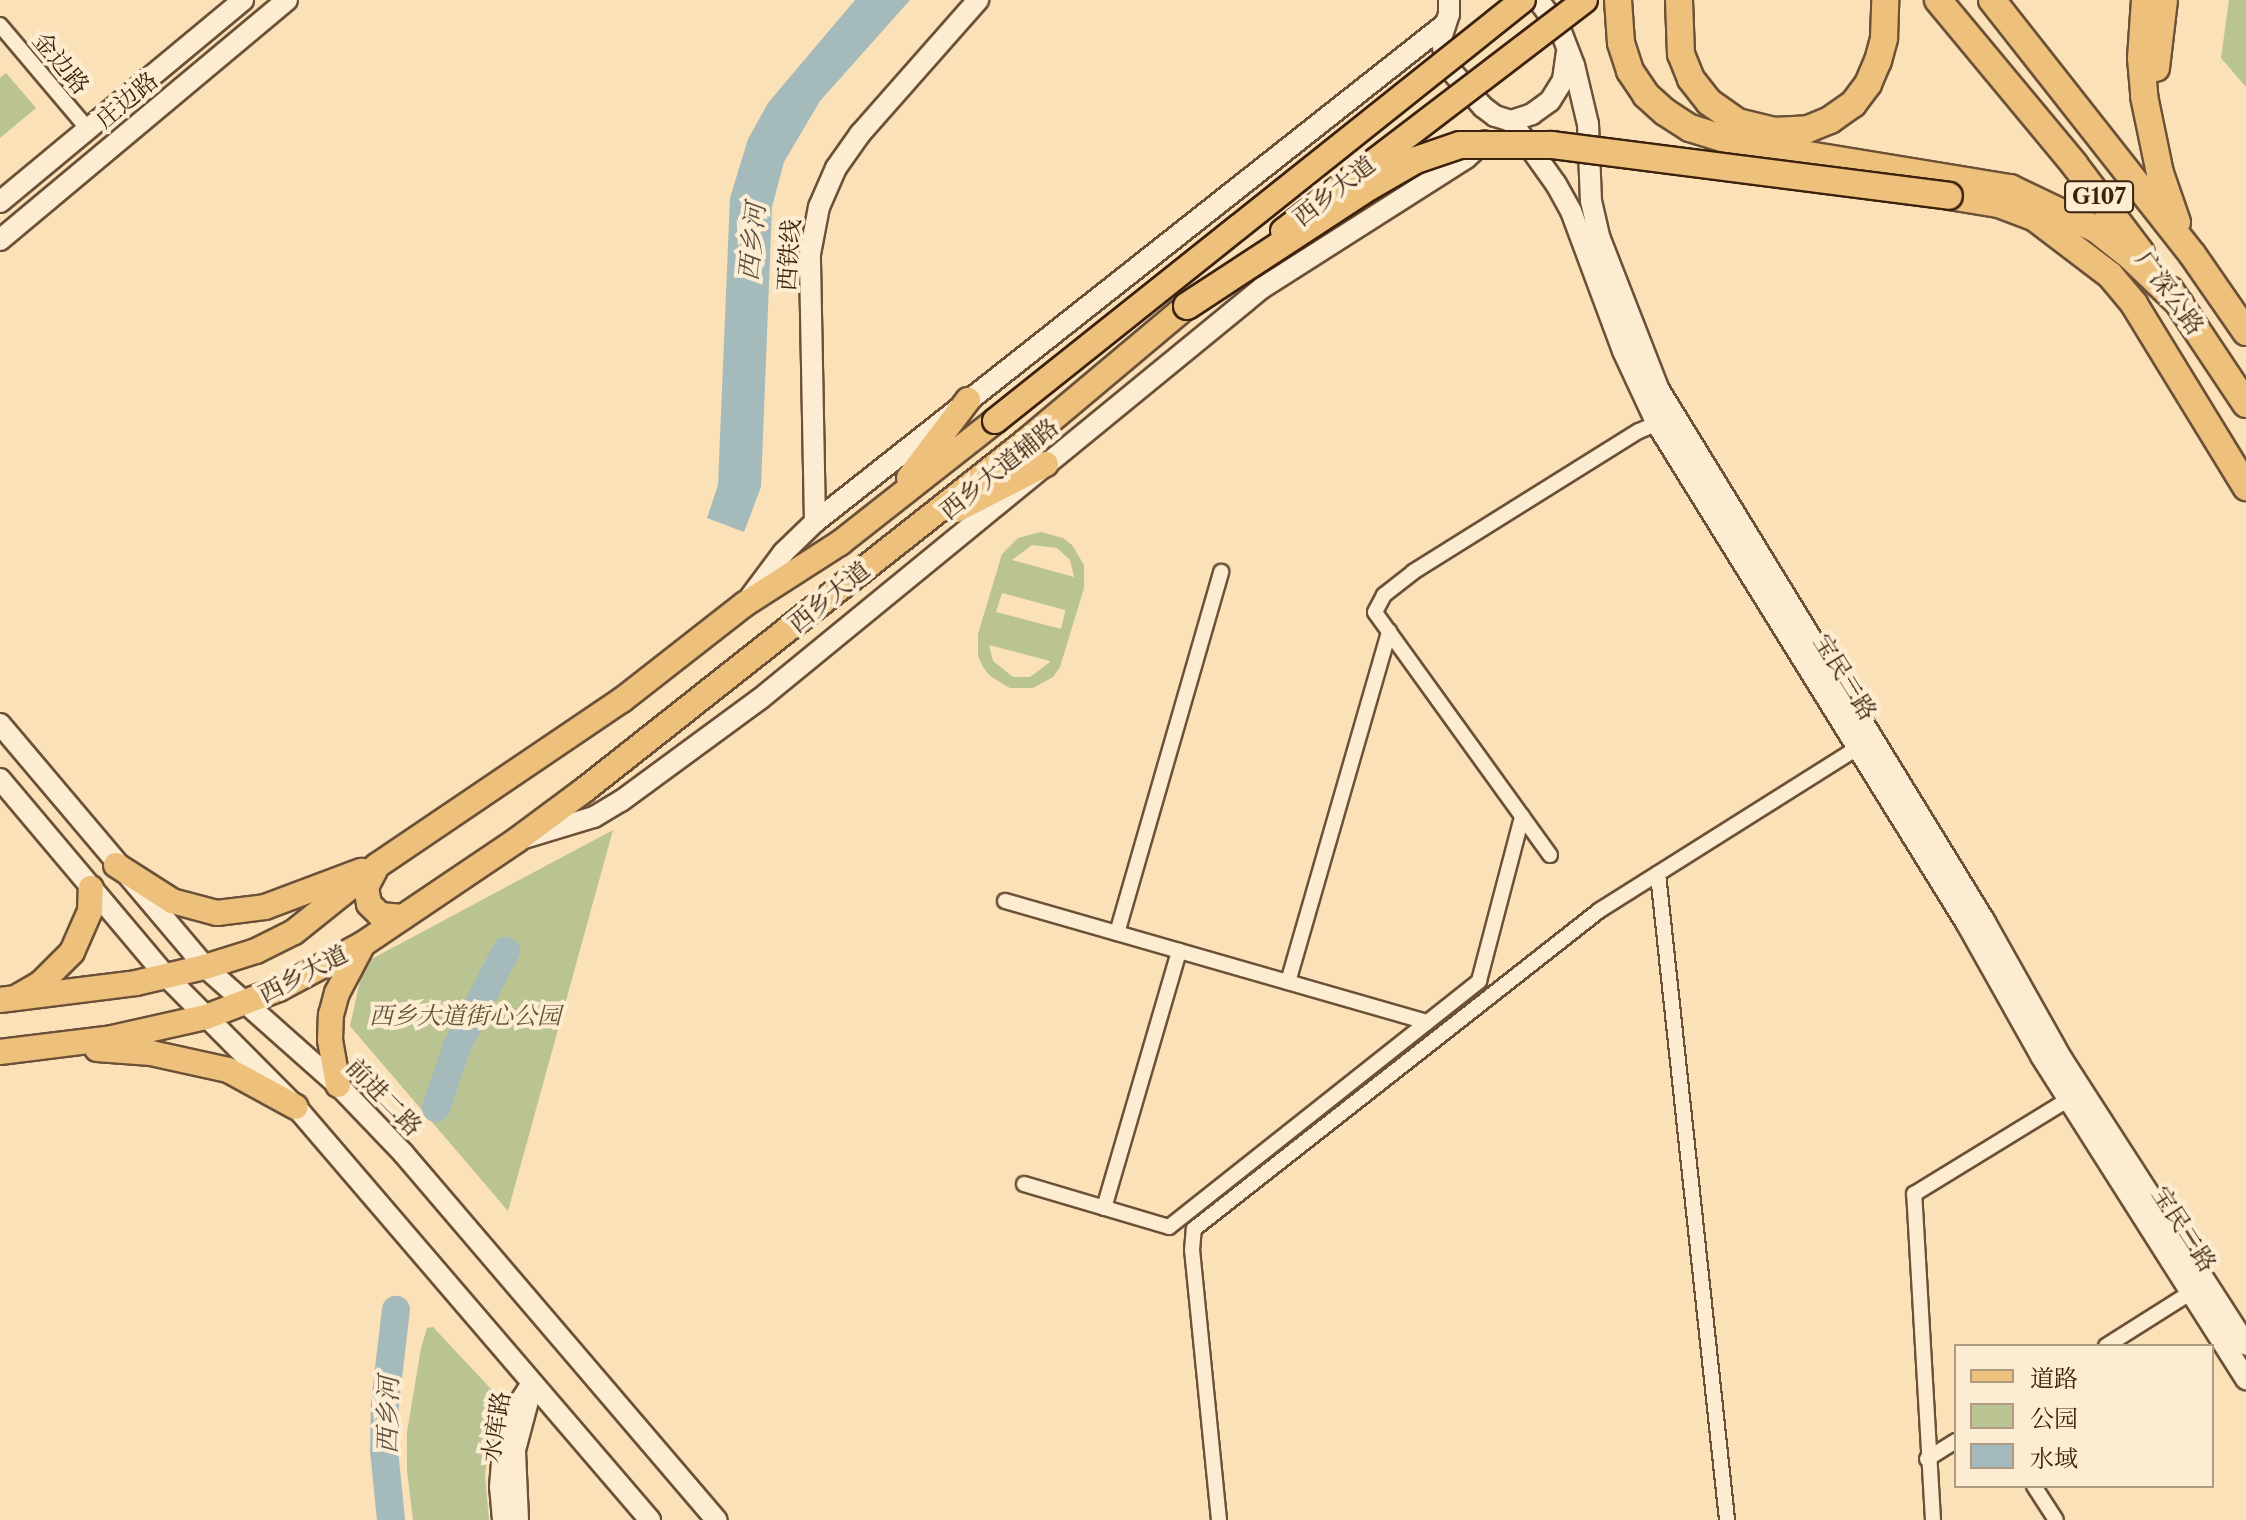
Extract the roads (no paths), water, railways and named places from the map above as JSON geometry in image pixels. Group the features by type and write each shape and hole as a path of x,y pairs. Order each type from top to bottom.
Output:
{"highway":[{"path":"1618,0 1621,43 1630,71 1646,95 1690,128 1741,144 2010,188 2096,229 2130,256 2180,304"},
{"path":"1679,0 1681,54 1691,79 1709,102 1738,122 1773,131 1808,129 1830,120 1853,104 1868,84 1884,38 1885,0"},
{"name":"广深公路","path":"1938,0 2074,164 2180,304 2246,404"},
{"name":"广深公路","path":"1992,0 2192,254 2246,332"},
{"path":"2145,0 2141,58 2150,132 2174,215 2192,254"},
{"path":"2150,132 2164,0"},
{"path":"1187,306 1369,187 1416,160 1460,145 1552,145 1999,204 2035,218 2110,275 2134,304 2246,487"},
{"path":"2218,292 2246,300"}],"main road":[{"name":"西乡大道","path":"8,999 166,976 205,967 256,951 294,932 378,865 622,700 745,604 840,543 1523,0"},
{"name":"西乡大道","path":"0,1052 112,1038 206,1017 279,989 363,944 517,840 904,537 1187,306 1585,0"},
{"path":"885,508 968,400"},
{"path":"904,537 1046,464"},
{"path":"116,865 172,901 217,913 265,907 378,865"},
{"path":"378,865 366,887 369,904 380,915 403,917"},
{"path":"8,999 40,984 72,952 90,911 91,888"},
{"path":"338,1085 330,1040 331,1015 337,993 363,944"},
{"path":"55,1045 193,1060 228,1070 296,1107"}],"street":[{"name":"庄边路","path":"0,202 243,0"},
{"name":"庄边路","path":"0,240 287,0"},
{"name":"西铁线","path":"815,522 810,254 819,207 836,168 860,134 978,0"},
{"name":"宝民二路","path":"1538,0 1565,40 1585,109 1591,201 1600,239 1665,419"},
{"path":"745,604 767,573 815,522 1451,10"},
{"name":"宝民二路","path":"1451,10 1442,51 1447,66 1483,107 1508,120 1542,162 1571,211 1623,351 1865,743 2069,1099 2246,1379"},
{"name":"金边路","path":"0,25 88,129"},
{"name":"西乡大道辅路","path":"517,840 594,817 621,801 760,699 1262,288 1466,158 1508,120 1532,114 1557,92 1566,67 1565,40"},
{"path":"1466,158 1504,152 1542,162"},
{"path":"1550,855 1375,612 1384,595 1413,572 1639,431 1665,419"},
{"path":"1117,933 1221,572"},
{"path":"1288,982 1389,631"},
{"name":"前进二路","path":"0,724 205,967 243,1004 338,1085 403,1153 717,1520"},
{"path":"1219,1520 1192,1250 1194,1229 1600,910 1865,743"},
{"name":"宝民二路","path":"1865,743 1985,922 2062,1059 2246,1345"},
{"path":"0,779 166,976 296,1107 531,1385 650,1520"},
{"path":"1024,1184 1169,1227 1479,981 1522,817"},
{"path":"1658,874 1727,1520"},
{"path":"1005,901 1427,1022"},
{"path":"1104,1208 1179,951"},
{"path":"1933,1520 1927,1459 1914,1194 2069,1099"},
{"path":"2109,1344 2193,1291"},
{"name":"水库路","path":"503,1520 500,1461 505,1425 531,1385"},
{"name":"水库路","path":"518,1520 515,1450 531,1385"},
{"path":"1927,1459 1954,1442"},
{"path":"2035,1488 2056,1520"}],"water":[{"path":"855,0 910,0 820,101 784,162 772,207 761,487 744,532 707,518 718,485 730,198 748,139 768,103"}],"waterway":[{"name":"西乡河","path":"436,1108 457,1046 506,951"},
{"name":"西乡河","path":"391,1520 384,1450 385,1403 396,1310"}],"park label":[{"name":"西乡大道街心公园","path":"465,1016"}]}
